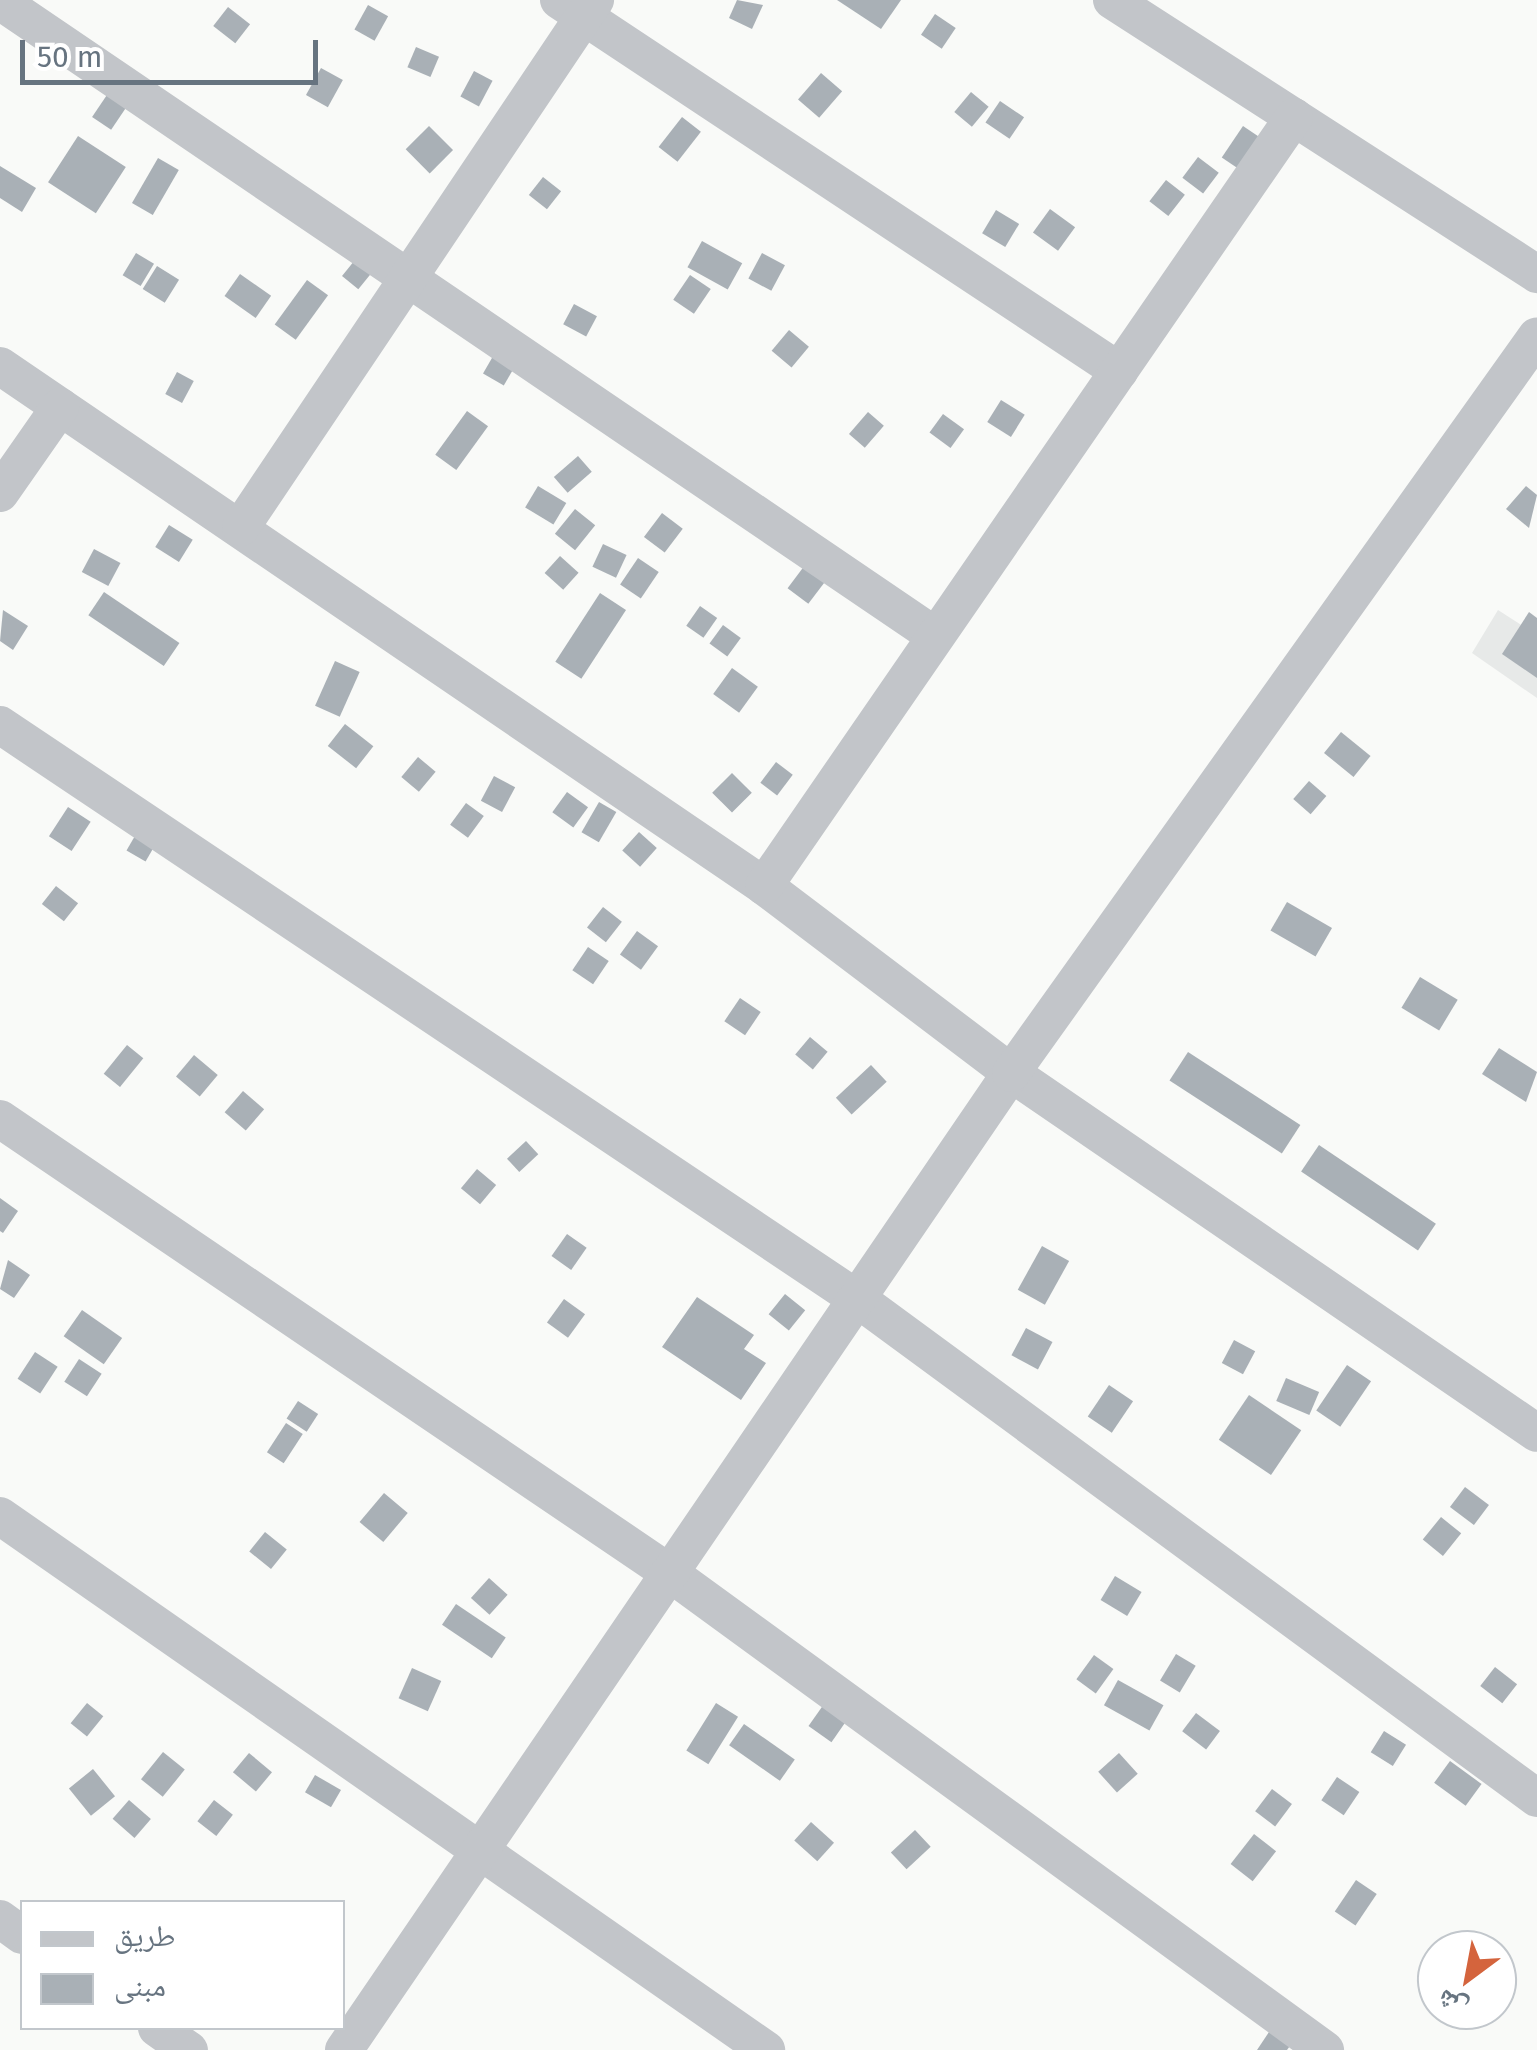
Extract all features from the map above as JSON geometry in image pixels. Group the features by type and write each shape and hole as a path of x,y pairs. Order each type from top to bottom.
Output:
{"street":[{"path":"1112,0 1537,274"},
{"path":"0,1 934,635"},
{"path":"242,527 412,282 579,5 1119,371"},
{"path":"764,886 1294,117"},
{"path":"344,2050 859,1300 1010,1073 1537,336"},
{"path":"0,366 242,527 764,886 1010,1073 1537,1432"},
{"path":"0,494 60,408"},
{"path":"0,724 859,1300 1537,1798"},
{"path":"0,1119 671,1574 1324,2050"},
{"path":"0,1516 766,2050"},
{"path":"160,2030 190,2050"}],"shaded area":[{"path":"1498,610 1537,635 1537,698 1472,653"}],"building":[{"path":"737,0 763,5 752,29 729,18"},
{"path":"837,0 901,0 881,29"},
{"path":"368,5 388,16 375,41 354,29"},
{"path":"228,7 250,24 235,43 213,26"},
{"path":"935,14 956,28 942,49 921,35"},
{"path":"416,47 439,57 430,77 407,67"},
{"path":"321,68 343,80 328,107 306,95"},
{"path":"474,71 493,81 479,106 460,97"},
{"path":"821,73 842,91 819,118 798,99"},
{"path":"115,83 134,96 111,130 92,117"},
{"path":"971,92 989,107 972,127 954,112"},
{"path":"1000,101 1024,117 1010,139 985,123"},
{"path":"682,117 701,132 678,162 659,147"},
{"path":"429,126 453,150 430,173 406,149"},
{"path":"1243,126 1268,143 1247,174 1222,158"},
{"path":"78,136 126,167 96,213 48,182"},
{"path":"1198,157 1219,173 1203,193 1182,178"},
{"path":"158,158 179,170 153,215 132,203"},
{"path":"0,166 36,188 22,212 0,198"},
{"path":"543,177 561,191 547,209 529,195"},
{"path":"1166,180 1185,195 1168,216 1149,201"},
{"path":"1050,209 1075,227 1058,251 1033,232"},
{"path":"996,210 1019,224 1005,247 982,233"},
{"path":"702,241 742,263 728,290 687,267"},
{"path":"136,253 154,264 141,286 123,275"},
{"path":"762,253 785,265 771,291 748,279"},
{"path":"359,255 375,268 358,289 342,276"},
{"path":"157,266 179,280 165,303 143,289"},
{"path":"240,274 271,296 256,318 225,296"},
{"path":"690,275 711,289 694,314 673,300"},
{"path":"307,280 328,295 296,340 275,324"},
{"path":"574,304 597,316 586,337 563,324"},
{"path":"789,330 809,347 792,367 772,351"},
{"path":"496,351 517,363 504,386 483,374"},
{"path":"177,372 194,381 182,403 165,394"},
{"path":"1001,400 1025,415 1011,437 987,422"},
{"path":"467,411 488,426 456,470 435,455"},
{"path":"868,412 884,426 865,448 849,434"},
{"path":"943,414 964,429 951,448 929,433"},
{"path":"578,456 592,472 568,493 554,477"},
{"path":"538,486 566,503 553,524 525,507"},
{"path":"1526,486 1537,495 1529,528 1506,509"},
{"path":"575,509 595,525 575,550 555,534"},
{"path":"662,513 683,529 665,553 644,537"},
{"path":"169,525 193,540 179,562 155,547"},
{"path":"603,544 627,555 616,578 592,567"},
{"path":"94,549 120,563 108,586 82,572"},
{"path":"560,556 579,573 563,590 545,573"},
{"path":"638,558 659,572 641,599 620,585"},
{"path":"805,565 826,581 808,604 788,588"},
{"path":"104,592 179,643 164,666 88,615"},
{"path":"600,593 626,610 581,679 555,662"},
{"path":"700,606 717,618 703,638 686,626"},
{"path":"3,610 28,626 13,650 0,641"},
{"path":"1529,612 1537,618 1537,678 1502,654"},
{"path":"723,625 741,638 727,657 709,644"},
{"path":"335,661 360,672 340,717 315,706"},
{"path":"732,668 758,687 739,713 713,694"},
{"path":"345,724 373,746 356,768 328,746"},
{"path":"1341,732 1371,756 1354,777 1324,753"},
{"path":"418,757 436,772 419,792 401,777"},
{"path":"776,762 793,775 777,795 760,783"},
{"path":"732,773 752,793 732,813 712,793"},
{"path":"494,776 515,787 502,812 481,801"},
{"path":"1309,781 1326,796 1311,814 1293,799"},
{"path":"567,792 588,807 573,828 552,812"},
{"path":"599,802 616,812 599,842 582,832"},
{"path":"466,803 484,816 468,838 450,825"},
{"path":"68,807 91,822 72,851 49,836"},
{"path":"143,822 162,833 146,862 126,851"},
{"path":"639,832 657,848 640,867 622,851"},
{"path":"56,886 78,903 64,921 42,904"},
{"path":"1287,902 1332,928 1316,957 1270,931"},
{"path":"603,907 622,922 606,942 587,927"},
{"path":"637,931 658,946 641,970 620,954"},
{"path":"588,947 609,961 593,984 572,970"},
{"path":"1420,977 1458,1000 1439,1031 1401,1008"},
{"path":"740,998 761,1012 745,1035 724,1021"},
{"path":"810,1037 828,1052 813,1069 795,1055"},
{"path":"127,1045 143,1058 120,1087 104,1074"},
{"path":"1499,1048 1537,1072 1526,1102 1482,1074"},
{"path":"1188,1052 1300,1125 1282,1153 1169,1081"},
{"path":"194,1055 218,1075 200,1096 176,1076"},
{"path":"871,1065 887,1082 852,1115 836,1098"},
{"path":"243,1091 264,1109 246,1131 225,1112"},
{"path":"526,1141 538,1154 519,1172 507,1159"},
{"path":"1319,1145 1436,1224 1418,1250 1301,1172"},
{"path":"477,1169 496,1185 480,1204 461,1188"},
{"path":"0,1198 18,1211 3,1233 0,1231"},
{"path":"567,1234 587,1248 571,1270 552,1256"},
{"path":"1042,1246 1069,1261 1045,1305 1018,1290"},
{"path":"8,1260 30,1275 14,1298 0,1289"},
{"path":"785,1294 805,1310 789,1331 769,1314"},
{"path":"697,1297 754,1335 744,1349 766,1363 741,1400 662,1347"},
{"path":"564,1299 585,1314 568,1338 547,1322"},
{"path":"82,1310 122,1338 104,1364 64,1336"},
{"path":"1026,1328 1052,1342 1038,1369 1011,1355"},
{"path":"1234,1340 1255,1351 1243,1374 1222,1363"},
{"path":"35,1352 58,1367 40,1394 18,1379"},
{"path":"79,1359 102,1374 87,1396 64,1382"},
{"path":"1347,1365 1371,1381 1340,1427 1316,1411"},
{"path":"1286,1378 1319,1392 1309,1415 1276,1401"},
{"path":"1109,1385 1133,1401 1112,1433 1088,1417"},
{"path":"1249,1395 1301,1430 1271,1475 1219,1440"},
{"path":"298,1401 318,1414 307,1432 287,1419"},
{"path":"286,1423 303,1434 284,1463 267,1452"},
{"path":"1465,1487 1489,1505 1474,1525 1450,1507"},
{"path":"384,1493 408,1513 383,1542 360,1522"},
{"path":"1441,1517 1461,1533 1443,1556 1423,1540"},
{"path":"265,1532 287,1550 271,1569 249,1551"},
{"path":"1115,1576 1142,1592 1127,1616 1101,1600"},
{"path":"489,1578 508,1595 490,1615 471,1598"},
{"path":"456,1604 506,1638 492,1658 442,1625"},
{"path":"1176,1654 1196,1666 1180,1692 1160,1681"},
{"path":"1094,1655 1113,1669 1096,1693 1076,1679"},
{"path":"1495,1667 1517,1684 1502,1703 1480,1686"},
{"path":"412,1668 441,1681 428,1711 399,1698"},
{"path":"1118,1680 1163,1705 1149,1731 1104,1705"},
{"path":"87,1703 103,1716 87,1736 71,1723"},
{"path":"716,1703 738,1717 708,1764 686,1750"},
{"path":"824,1704 847,1720 831,1742 809,1726"},
{"path":"1196,1713 1220,1731 1206,1749 1182,1731"},
{"path":"744,1724 795,1760 780,1781 729,1745"},
{"path":"1384,1731 1406,1745 1393,1766 1371,1752"},
{"path":"163,1752 185,1770 163,1797 141,1779"},
{"path":"249,1753 272,1772 256,1791 233,1772"},
{"path":"1119,1753 1138,1774 1117,1793 1098,1772"},
{"path":"1450,1761 1482,1784 1466,1806 1434,1783"},
{"path":"93,1769 115,1796 91,1816 69,1789"},
{"path":"315,1775 341,1790 331,1807 305,1792"},
{"path":"1337,1777 1359,1792 1344,1815 1321,1800"},
{"path":"1272,1789 1292,1804 1275,1826 1255,1811"},
{"path":"129,1800 151,1819 134,1838 113,1819"},
{"path":"214,1800 233,1815 216,1836 197,1821"},
{"path":"811,1822 834,1843 817,1861 794,1841"},
{"path":"915,1830 931,1847 907,1869 891,1853"},
{"path":"1254,1834 1276,1851 1253,1881 1231,1864"},
{"path":"1356,1880 1377,1894 1355,1925 1335,1912"},
{"path":"1271,2029 1292,2043 1287,2050 1257,2050"}]}
